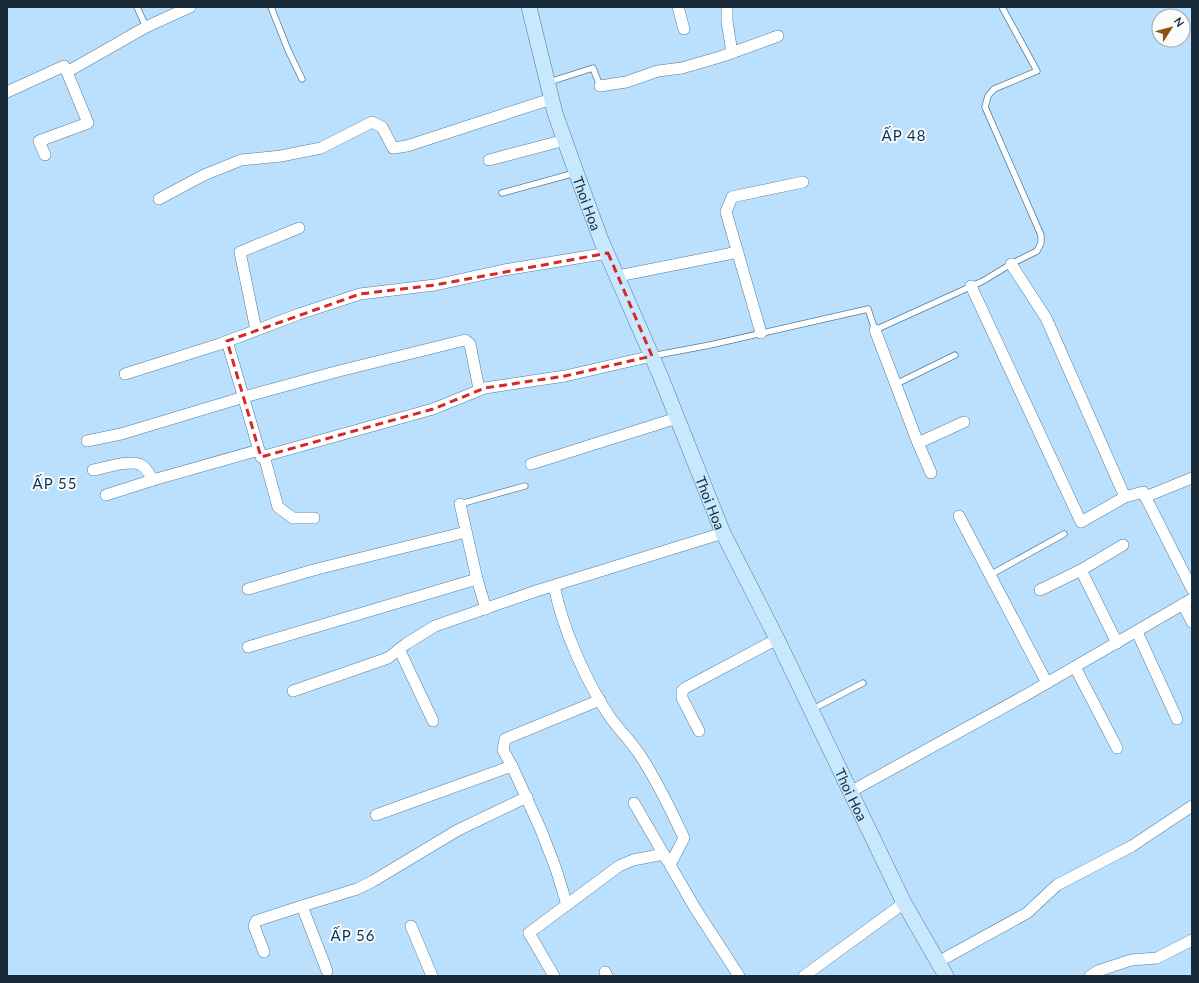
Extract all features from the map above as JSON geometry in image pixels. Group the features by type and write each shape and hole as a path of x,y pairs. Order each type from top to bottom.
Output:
{"street":[{"path":"67,72 146,27 190,7"},
{"name":"Thoi Hoa","path":"529,7 551,99 601,240 652,356 723,533 777,639 904,903 946,976"},
{"path":"678,7 684,29"},
{"path":"727,7 727,21 732,52"},
{"path":"600,86 626,82 658,71 682,68 778,36"},
{"path":"7,92 64,66 88,123 39,141 45,155"},
{"path":"159,199 204,175 241,160 281,156 321,148 372,122 382,127 393,148 406,146 551,99"},
{"path":"489,160 565,140"},
{"path":"761,333 726,212 732,197 803,182"},
{"path":"256,330 240,252 299,228"},
{"path":"618,276 738,252"},
{"path":"125,374 227,341 298,314 360,294 435,285 504,270 608,253"},
{"path":"1011,264 1046,318 1125,497"},
{"path":"971,286 1081,522 1125,497 1143,492 1192,590"},
{"path":"875,330 931,473"},
{"path":"87,442 122,434 244,397 339,371 465,340 470,344 479,389"},
{"path":"227,341 278,507 293,518 314,518"},
{"path":"106,495 153,480 433,409 465,397 479,389 565,376 652,356"},
{"path":"531,464 677,418"},
{"path":"918,443 964,422"},
{"path":"94,470 119,464 140,464 147,470 153,480"},
{"path":"1145,497 1192,478"},
{"path":"460,504 477,579 486,609"},
{"path":"959,516 1047,683"},
{"path":"248,589 466,532"},
{"path":"293,691 388,658 435,626 554,586 723,533"},
{"path":"1040,590 1081,570 1123,545"},
{"path":"1081,570 1117,643"},
{"path":"248,647 477,579"},
{"path":"554,586 559,611 572,644 600,700 610,718 640,754 672,811 684,838 670,865"},
{"path":"850,792 1047,683 1188,602 1192,622"},
{"path":"1137,632 1177,719"},
{"path":"700,731 682,698 682,691 777,639"},
{"path":"399,650 433,721"},
{"path":"1075,667 1117,748"},
{"path":"568,905 554,863 527,797 503,750 505,739 600,700"},
{"path":"376,816 512,766"},
{"path":"264,952 254,926 256,921 357,889 373,882 458,830 527,797"},
{"path":"634,803 695,908 739,976"},
{"path":"938,962 1027,913 1057,885 1132,846 1192,806"},
{"path":"554,976 529,933 619,866 633,860 664,854"},
{"path":"804,976 904,903"},
{"path":"302,906 327,971"},
{"path":"411,926 432,976"},
{"path":"1090,976 1098,971 1131,960 1157,958 1192,940"}],"lane":[{"path":"137,7 146,27"},
{"path":"271,7 288,50 302,79"},
{"path":"652,356 710,345 868,309 875,330 971,286 1037,251 1041,243 1042,235 985,107 988,96 994,89 1036,71 1002,7"},
{"path":"547,83 593,68 600,86"},
{"path":"502,193 576,172"},
{"path":"896,384 955,355"},
{"path":"460,504 525,486"},
{"path":"990,575 1064,534"},
{"path":"811,710 863,683"}],"highlighted area":[{"path":"608,253 652,356 565,376 485,388 433,409 302,447 261,457 227,341 360,294 435,285"}],"district":[{"name":"ẤP 48","path":"904,135"},
{"name":"ẤP 55","path":"55,483"},
{"name":"ẤP 56","path":"353,935"}]}
